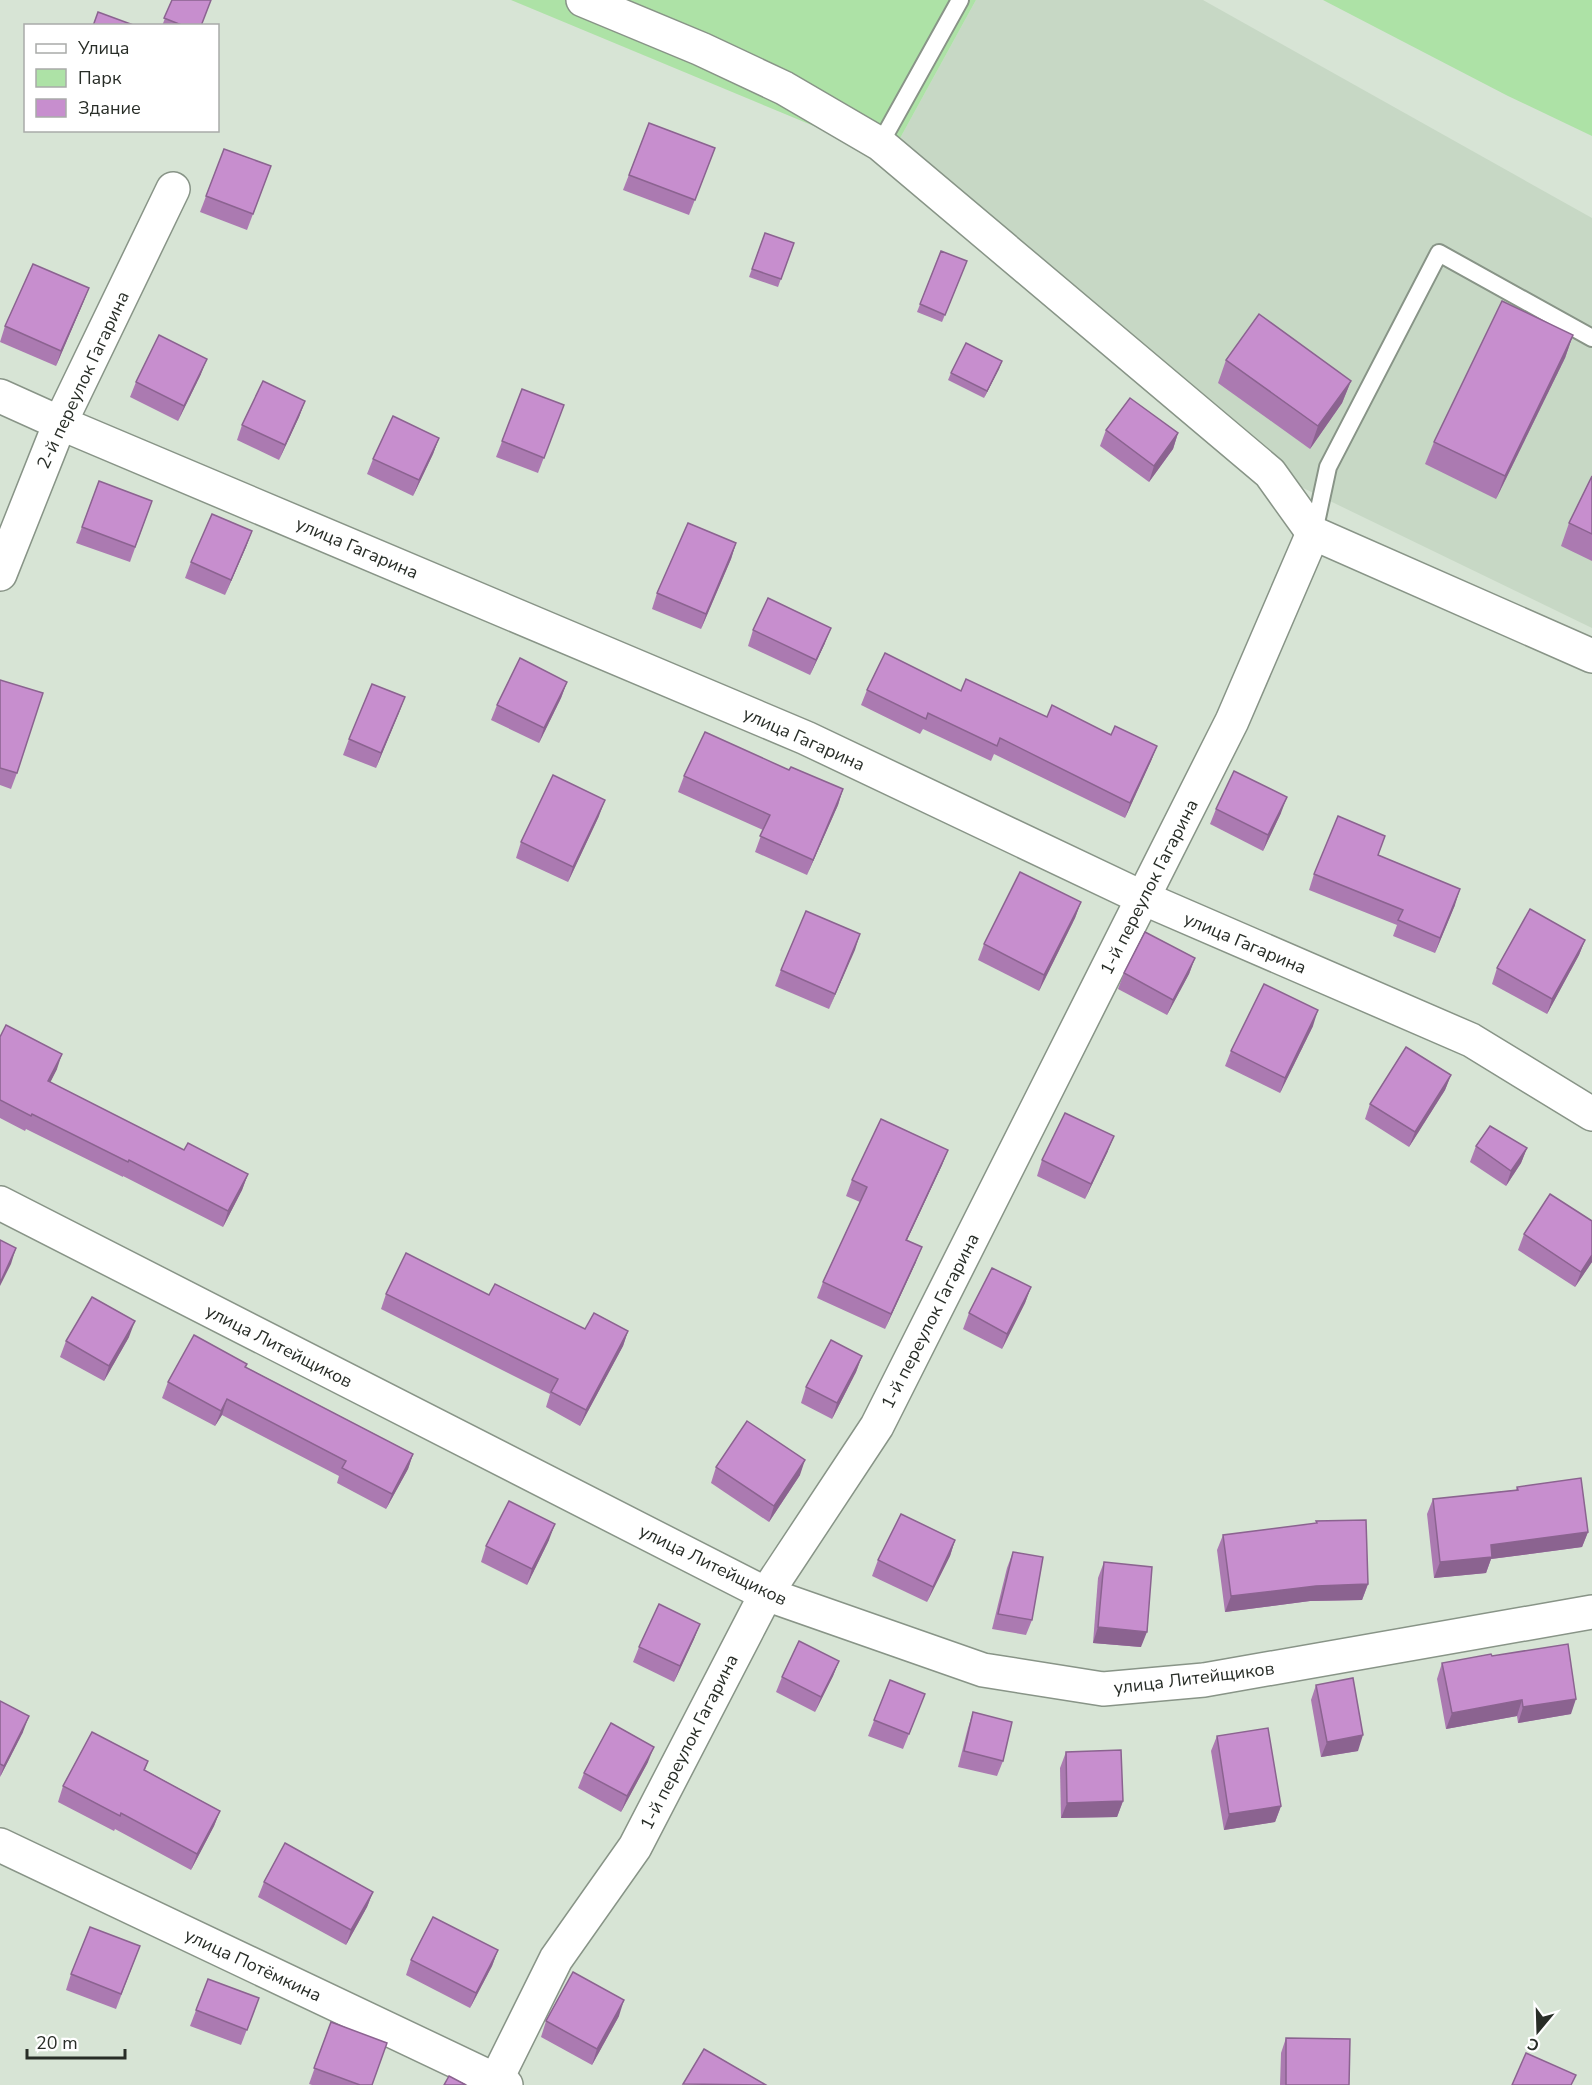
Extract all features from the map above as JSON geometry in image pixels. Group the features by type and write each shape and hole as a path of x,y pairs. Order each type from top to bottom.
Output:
{"street":[{"path":"583,0 701,49 784,88 880,144 1270,473 1314,533 1592,656"},
{"name":"2-й переулок Гагарина","path":"0,574 60,423 173,189"},
{"name":"улица Гагарина","path":"0,396 806,738 1143,898 1471,1040 1592,1114"},
{"name":"1-й переулок Гагарина","path":"501,2083 556,1959 635,1846 766,1593 877,1426 1232,721 1314,533"},
{"name":"улица Литейщиков","path":"0,1203 766,1593 983,1670 1103,1689 1204,1680 1592,1612"},
{"name":"улица Потёмкина","path":"0,1845 501,2083"}],"lane":[{"path":"880,144 960,0"},
{"path":"1314,533 1328,467 1439,253 1592,338"}],"shaded area":[{"path":"976,0 1203,0 1592,218 1592,628 1299,486 898,142"}],"green space":[{"path":"511,0 976,0 898,142 826,131"},
{"path":"1323,0 1592,0 1592,136 1508,96"}],"building":[{"path":"172,0 211,0 202,24 179,24 164,18"},
{"path":"98,12 131,24 94,24"},
{"path":"649,123 715,148 695,200 629,175"},
{"path":"224,149 271,166 253,214 206,196"},
{"path":"765,233 794,243 781,279 752,269"},
{"path":"941,251 967,261 945,315 920,304"},
{"path":"33,264 89,288 61,351 5,326"},
{"path":"1502,301 1573,335 1505,476 1434,442"},
{"path":"1259,314 1351,381 1318,426 1226,360"},
{"path":"159,335 207,359 184,406 136,382"},
{"path":"966,343 1002,361 987,391 951,373"},
{"path":"263,381 305,401 285,445 242,425"},
{"path":"522,389 564,405 544,458 502,441"},
{"path":"1130,398 1178,433 1154,466 1106,430"},
{"path":"393,416 439,438 419,480 373,459"},
{"path":"1592,476 1592,534 1569,523"},
{"path":"99,481 152,501 135,547 82,527"},
{"path":"212,514 252,531 231,580 191,562"},
{"path":"688,523 736,543 706,614 657,593"},
{"path":"768,598 831,628 816,660 753,630"},
{"path":"885,653 961,691 966,679 1047,717 1052,705 1111,735 1115,726 1157,746 1130,803 1000,738 997,746 928,713 926,719 867,690"},
{"path":"520,658 567,682 544,728 497,705"},
{"path":"0,680 43,693 17,773 0,768"},
{"path":"372,684 405,697 381,753 349,739"},
{"path":"705,732 789,770 791,767 843,789 813,860 760,836 770,815 684,776"},
{"path":"1234,771 1287,797 1268,835 1216,809"},
{"path":"553,775 605,800 573,867 521,842"},
{"path":"1338,816 1385,836 1378,855 1460,889 1440,938 1398,920 1403,910 1314,874"},
{"path":"1020,872 1081,902 1044,975 984,944"},
{"path":"1530,909 1585,940 1552,999 1497,968"},
{"path":"806,911 860,934 835,994 781,970"},
{"path":"1145,932 1195,958 1173,1000 1124,973"},
{"path":"1264,984 1318,1010 1285,1078 1231,1051"},
{"path":"6,1025 62,1054 48,1081 184,1150 188,1143 248,1174 228,1211 129,1160 128,1162 0,1100 0,1037"},
{"path":"1406,1047 1451,1075 1415,1132 1370,1104"},
{"path":"1065,1113 1114,1136 1091,1184 1042,1160"},
{"path":"881,1119 948,1150 906,1240 922,1247 891,1314 823,1282 867,1187 852,1180"},
{"path":"1490,1126 1527,1148 1511,1171 1476,1146"},
{"path":"1550,1194 1592,1221 1592,1255 1581,1272 1524,1234"},
{"path":"0,1240 16,1248 0,1283"},
{"path":"406,1253 489,1295 495,1284 585,1329 594,1313 628,1331 586,1410 551,1392 558,1379 386,1294"},
{"path":"992,1268 1031,1287 1007,1334 969,1313"},
{"path":"92,1297 135,1321 109,1366 66,1341"},
{"path":"194,1335 247,1364 245,1367 413,1454 392,1494 342,1468 346,1461 227,1399 221,1411 168,1382"},
{"path":"831,1340 862,1356 837,1403 806,1387"},
{"path":"747,1421 805,1460 774,1506 716,1467"},
{"path":"1581,1478 1588,1532 1491,1545 1492,1557 1440,1562 1433,1499 1518,1490 1517,1487"},
{"path":"509,1501 555,1524 532,1569 486,1546"},
{"path":"901,1514 955,1540 933,1587 878,1560"},
{"path":"1366,1520 1368,1584 1316,1586 1231,1596 1223,1535 1317,1523 1316,1521"},
{"path":"1013,1552 1043,1557 1032,1620 998,1614"},
{"path":"1104,1562 1152,1567 1147,1632 1098,1627"},
{"path":"659,1604 700,1624 680,1666 639,1647"},
{"path":"799,1641 839,1661 821,1697 782,1677"},
{"path":"1568,1644 1576,1699 1523,1707 1522,1700 1452,1713 1442,1663"},
{"path":"1353,1678 1363,1735 1327,1742 1316,1685"},
{"path":"890,1680 925,1694 909,1734 874,1720"},
{"path":"0,1701 29,1716 4,1766 0,1764"},
{"path":"973,1712 1012,1722 1003,1761 964,1751"},
{"path":"611,1723 654,1747 627,1796 584,1773"},
{"path":"1268,1728 1281,1806 1229,1814 1217,1736"},
{"path":"92,1732 148,1761 144,1770 220,1811 197,1854 121,1813 120,1816 63,1786"},
{"path":"1121,1750 1123,1801 1067,1803 1066,1752"},
{"path":"285,1843 373,1892 351,1930 264,1882"},
{"path":"433,1917 498,1950 476,1993 411,1960"},
{"path":"90,1927 140,1946 121,1994 71,1974"},
{"path":"573,1972 624,2000 597,2049 546,2021"},
{"path":"208,1979 259,1998 247,2030 196,2010"},
{"path":"331,2022 387,2043 372,2085 360,2085 314,2068"},
{"path":"1286,2038 1350,2039 1349,2085 1286,2085"},
{"path":"704,2049 766,2085 683,2084"},
{"path":"1526,2053 1576,2075 1571,2085 1512,2085"},
{"path":"449,2076 466,2085 444,2085"}]}
